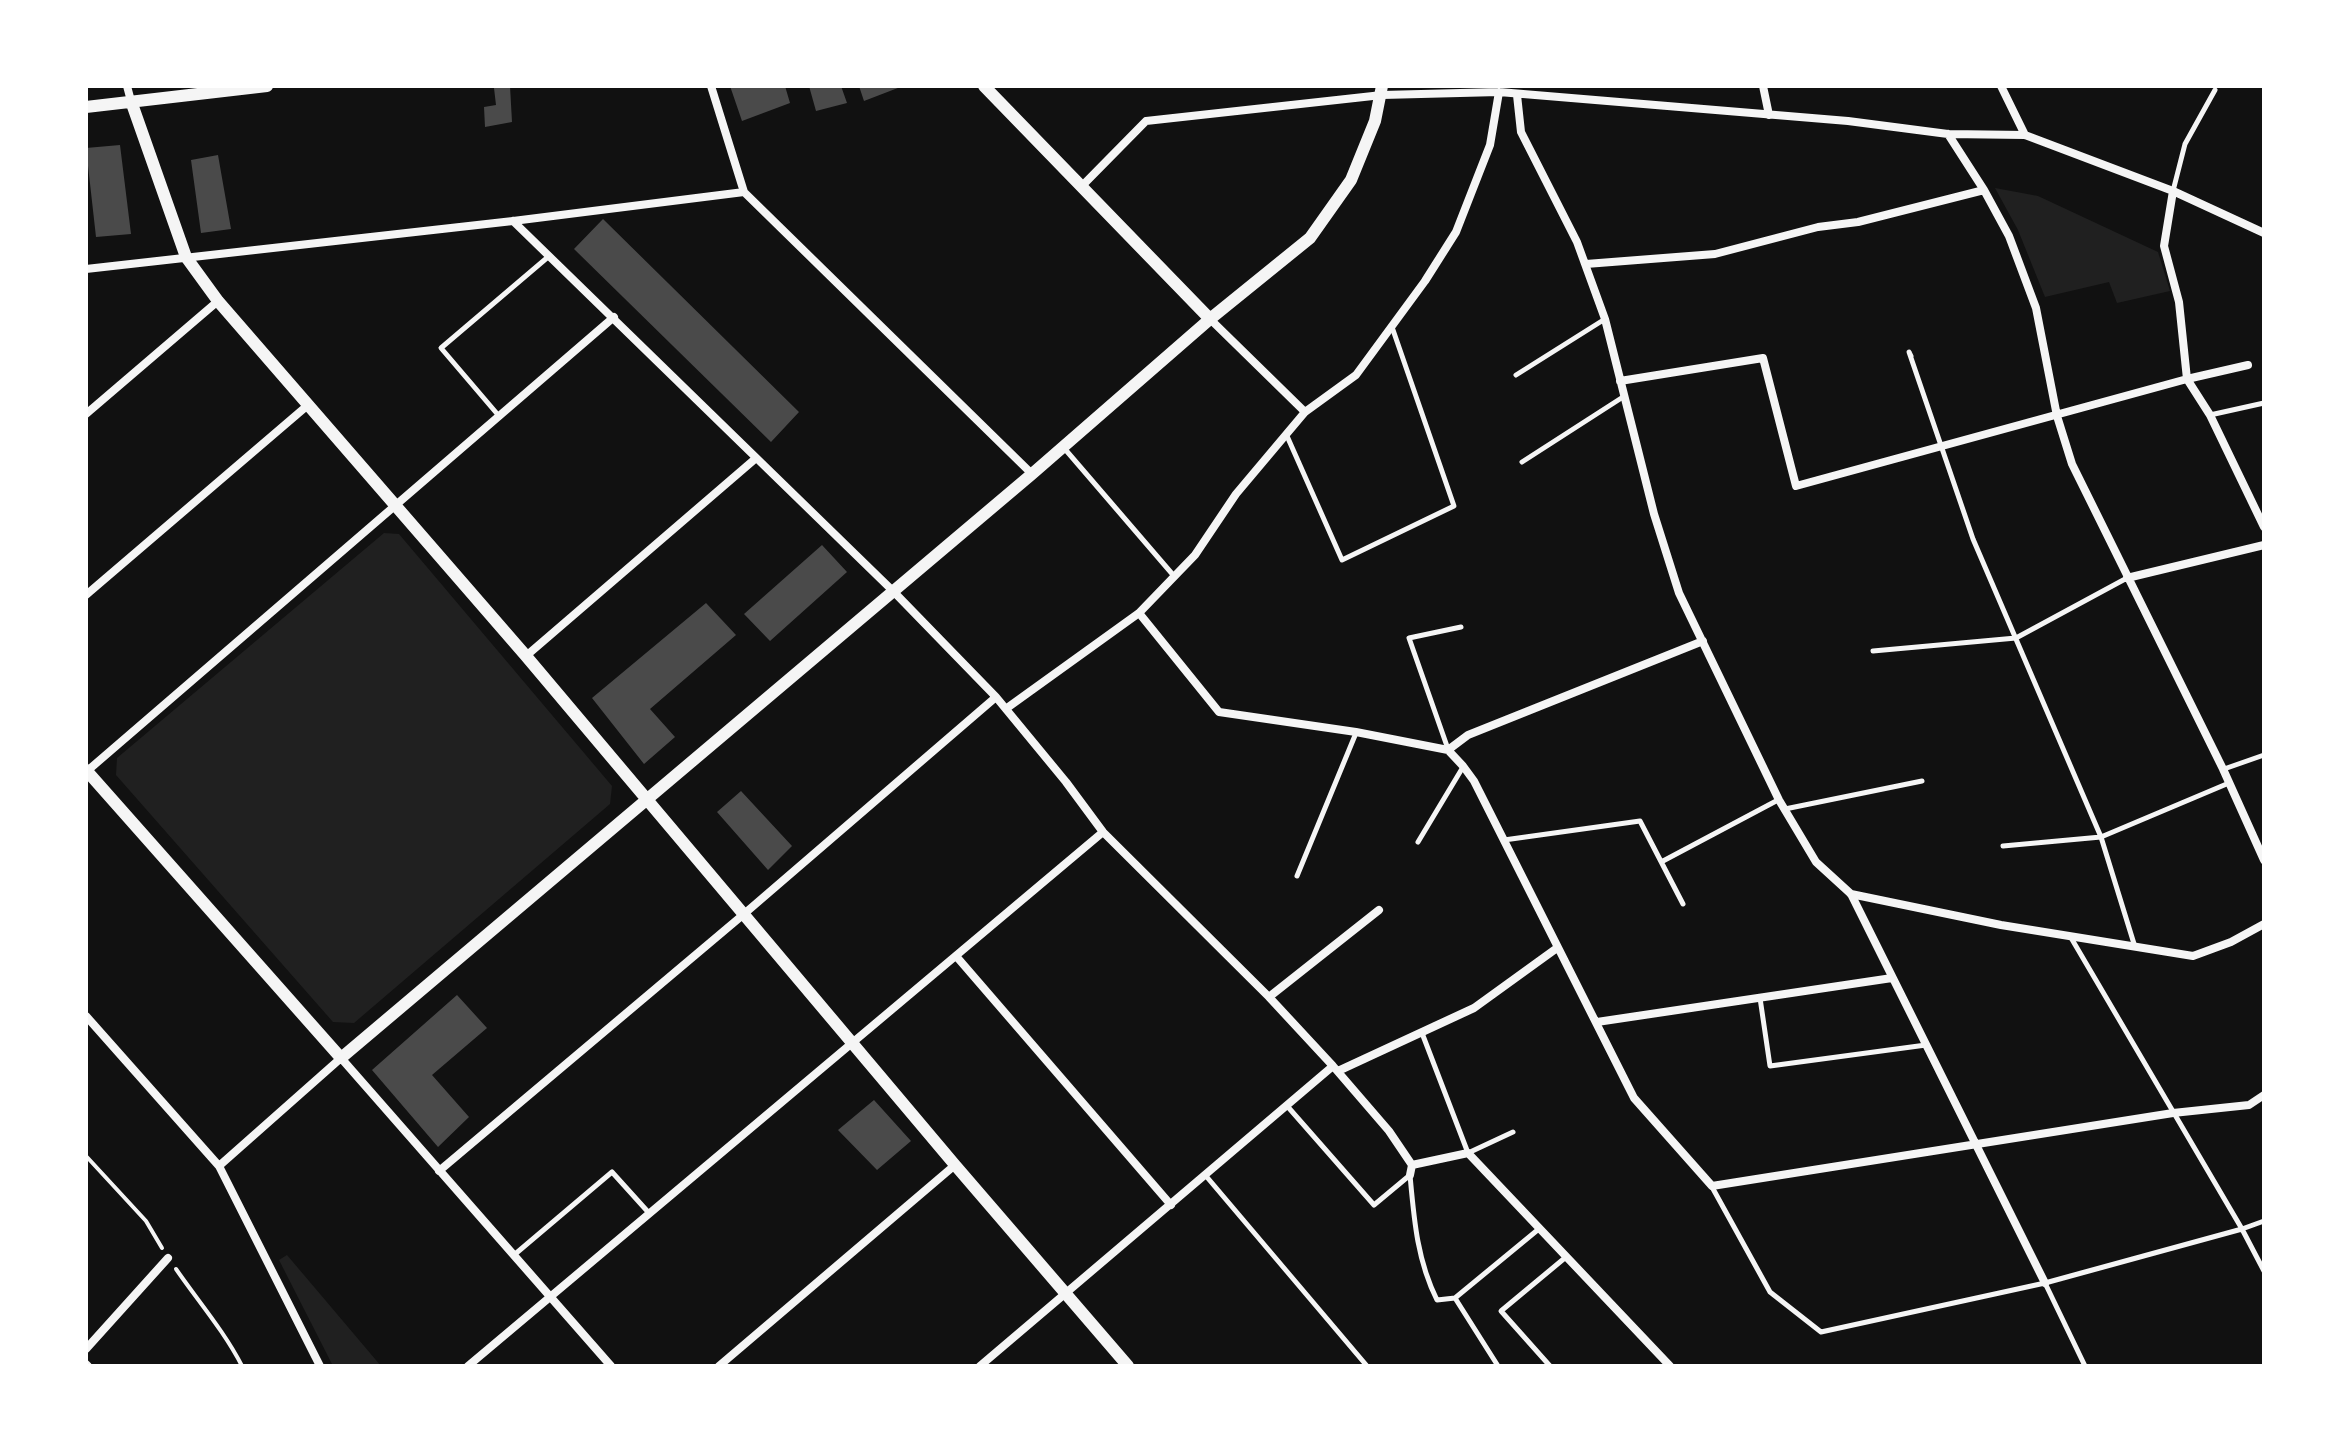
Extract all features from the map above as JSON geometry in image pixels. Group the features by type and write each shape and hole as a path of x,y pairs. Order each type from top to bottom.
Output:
{"street":[{"path":"127,86 186,257 218,301 526,656 1128,1366"},
{"path":"86,107 267,86"},
{"path":"711,86 744,192 1032,474"},
{"path":"984,86 1210,319 1305,412"},
{"path":"1763,86 1769,115"},
{"path":"2001,86 2025,135"},
{"path":"1081,187 1146,121 1382,90 1499,92 1848,121 1948,134 2025,135 2173,191 2264,233"},
{"path":"219,1166 341,1058 1064,448 1210,319 1310,238 1351,180 1375,121 1382,90"},
{"path":"1007,708 1139,613 1195,555 1236,494 1305,412 1356,375 1425,281 1456,232 1490,145 1499,92"},
{"path":"1517,95 1521,132 1577,242 1605,319 1654,514 1675,580 1779,800 1816,862 1851,894 2045,1283"},
{"path":"1948,134 2009,236 2036,308 2057,416 2072,464 2223,769 2264,860"},
{"path":"1586,264 1715,254 1818,227 1858,222 1984,190"},
{"path":"2173,191 2164,246 2179,302 2187,379 2210,415 2264,527"},
{"path":"86,269 744,192"},
{"path":"513,221 893,591 1007,708 1103,832 1269,997 1336,1069 1389,1131 1412,1165 1410,1175"},
{"path":"86,414 218,301"},
{"path":"611,1366 86,771 614,317"},
{"path":"1620,381 1763,358 1796,486 2248,365"},
{"path":"86,595 308,405"},
{"path":"526,656 755,459"},
{"path":"2127,578 2264,545"},
{"path":"1139,613 1219,712 1356,732 1448,750 1463,766 1504,840 1634,1098 1712,1186 2173,1113 2249,1105 2264,1095"},
{"path":"1448,750 1468,735 1703,641"},
{"path":"439,1171 996,697"},
{"path":"468,1366 1103,832"},
{"path":"1851,894 2001,925 2193,956 2231,942 2264,924"},
{"path":"1269,997 1379,910"},
{"path":"980,1366 1336,1069 1474,1008 1557,948"},
{"path":"956,956 1171,1205"},
{"path":"1597,1022 1892,978"},
{"path":"86,1016 219,1166 320,1366"},
{"path":"1412,1165 1468,1153 1670,1366"},
{"path":"719,1366 955,1165"},
{"path":"86,1349 168,1258"}],"lane":[{"path":"2173,191 2185,144 2215,90"},
{"path":"499,416 441,348 549,256"},
{"path":"1516,375 1605,319"},
{"path":"1286,435 1342,560 1454,506 1391,325"},
{"path":"1911,356 1909,352 1973,539 2101,837 2135,948"},
{"path":"1522,462 1623,397"},
{"path":"2210,415 2264,403"},
{"path":"1064,448 1175,577"},
{"path":"1873,651 2016,638 2127,578"},
{"path":"1448,750 1409,638 1461,627"},
{"path":"1297,876 1356,732"},
{"path":"2223,769 2264,755"},
{"path":"1418,842 1463,766"},
{"path":"1785,809 1922,781"},
{"path":"2003,846 2101,837 2229,783"},
{"path":"1663,861 1779,800"},
{"path":"1504,840 1640,821 1683,904"},
{"path":"2069,935 2264,1271"},
{"path":"1760,998 1770,1066 1926,1045"},
{"path":"1422,1033 1468,1153 1513,1132"},
{"path":"1288,1107 1374,1205 1410,1175"},
{"path":"514,1255 612,1172 650,1213"},
{"path":"1410,1175 1417,1244 1425,1276 1437,1300 1455,1298 1540,1228"},
{"path":"1206,1176 1367,1366"},
{"path":"1712,1186 1770,1292 1821,1332 2045,1283 2264,1221"},
{"path":"1550,1366 1501,1311 1567,1256"},
{"path":"2045,1283 2085,1366"},
{"path":"1455,1298 1498,1366"}],"shaded area":[{"path":"1995,188 2038,196 2158,252 2170,291 2117,303 2109,282 2045,297 2018,230"},
{"path":"384,533 399,534 612,786 610,804 354,1023 333,1022 116,775 117,758"},
{"path":"287,1255 381,1366 333,1366 279,1260"}],"building":[{"path":"510,86 512,122 485,127 484,107 496,105 494,88"},
{"path":"730,86 785,86 790,103 742,121"},
{"path":"809,86 841,86 847,103 816,111"},
{"path":"859,86 903,86 864,101"},
{"path":"120,145 131,234 96,237 86,148"},
{"path":"218,155 231,229 201,233 191,160"},
{"path":"603,219 799,412 771,442 574,249"},
{"path":"822,545 847,572 770,641 744,614"},
{"path":"706,603 736,635 650,709 675,737 644,764 592,698"},
{"path":"741,791 792,846 768,870 717,812"},
{"path":"457,995 487,1028 432,1075 469,1117 438,1147 372,1070"},
{"path":"874,1100 911,1141 877,1170 838,1130"}]}
